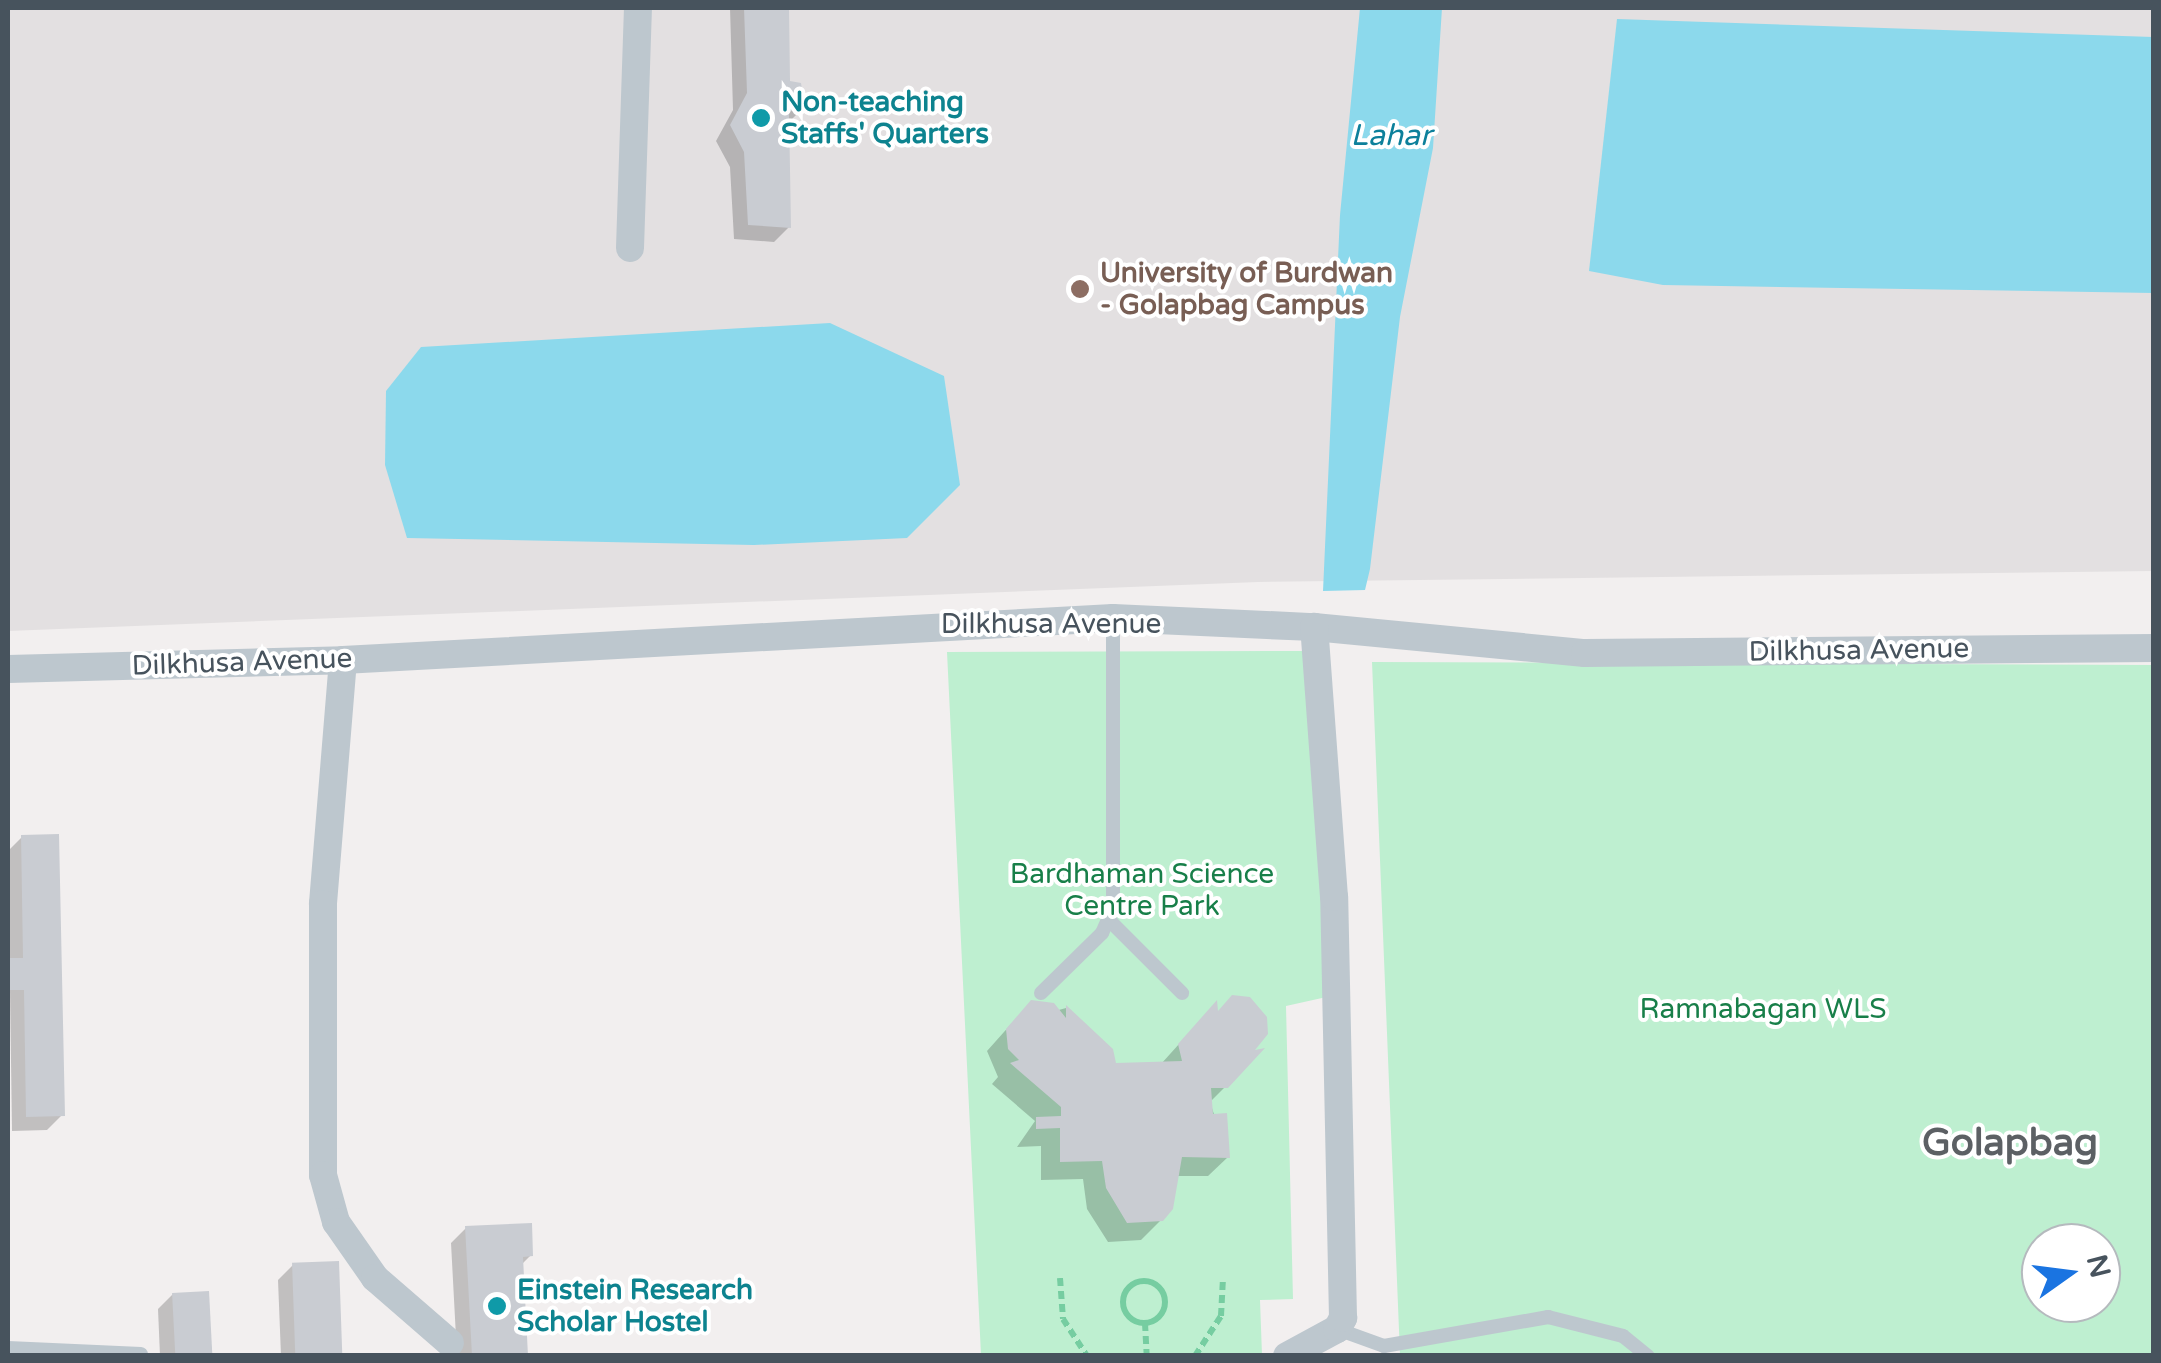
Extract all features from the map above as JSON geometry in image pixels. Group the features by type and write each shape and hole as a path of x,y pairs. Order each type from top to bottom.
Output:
{"street":[{"path":"630,248 638,8"},
{"name":"Dilkhusa Avenue","path":"8,669 343,660 1113,618 1314,627 1584,653 2154,648"},
{"path":"1287,1356 1337,1329 1344,1318 1334,897 1314,627"},
{"path":"343,660 323,904 323,1175 336,1222 375,1278 450,1344"}],"lane":[{"path":"1041,993 1110,921 1113,618"},
{"path":"1110,921 1182,993"},
{"path":"1337,1329 1384,1346 1548,1317 1623,1336 1648,1356"},
{"path":"8,1348 140,1354"}],"path":[{"path":"1060,1278 1063,1319 1087,1356"},
{"path":"1196,1356 1222,1316 1223,1278"},
{"path":"1144,1281 1156,1284 1165,1298 1159,1318 1145,1323 1129,1316 1123,1304 1129,1288 1144,1281"},
{"path":"1145,1323 1146,1356"}],"shaded area":[{"name":"University of Burdwan - Golapbag Campus","path":"8,8 2153,8 2153,571 1258,582 8,631"}],"green space":[{"name":"Bardhaman Science Centre Park","path":"1314,651 1331,996 1286,1006 1293,1299 1260,1300 1262,1355 981,1355 947,652"},
{"name":"Ramnabagan WLS","path":"1372,662 2153,665 2153,1355 1400,1355"}],"water":[{"name":"Lahar","path":"1360,8 1442,8 1433,148 1400,317 1370,569 1365,590 1323,591 1340,215"},
{"path":"1617,19 2153,37 2153,293 1663,285 1589,271"},
{"path":"830,323 944,376 960,485 907,538 754,545 407,538 385,465 386,391 421,347"}],"building":[{"name":"Non-teaching Staffs' Quarters","path":"744,8 789,8 790,81 801,83 805,110 789,111 791,228 748,225 744,152 730,125 747,93"},
{"path":"59,834 65,1116 26,1117 24,990 8,990 8,958 23,958 21,835"},
{"path":"1232,995 1250,997 1267,1017 1268,1034 1255,1050 1265,1048 1228,1088 1211,1088 1213,1114 1227,1113 1230,1158 1182,1157 1173,1209 1163,1221 1127,1223 1106,1188 1102,1161 1060,1162 1060,1128 1036,1129 1036,1117 1061,1116 1061,1107 1010,1063 1019,1060 1008,1049 1006,1029 1031,1000 1054,1003 1066,1018 1066,1005 1113,1049 1116,1063 1182,1061 1178,1044 1217,1000 1218,1011"},
{"name":"Einstein Research Scholar Hostel","path":"532,1223 533,1256 523,1257 528,1356 472,1356 465,1226"},
{"path":"339,1261 342,1356 295,1356 292,1263"},
{"path":"209,1291 212,1356 175,1356 172,1293"}],"place":[{"name":"Non-teaching Staffs' Quarters","path":"761,118"},
{"name":"University of Burdwan - Golapbag Campus","path":"1080,289"},
{"name":"Einstein Research Scholar Hostel","path":"497,1306"}],"district":[{"name":"Golapbag","path":"2010,1144"}]}
